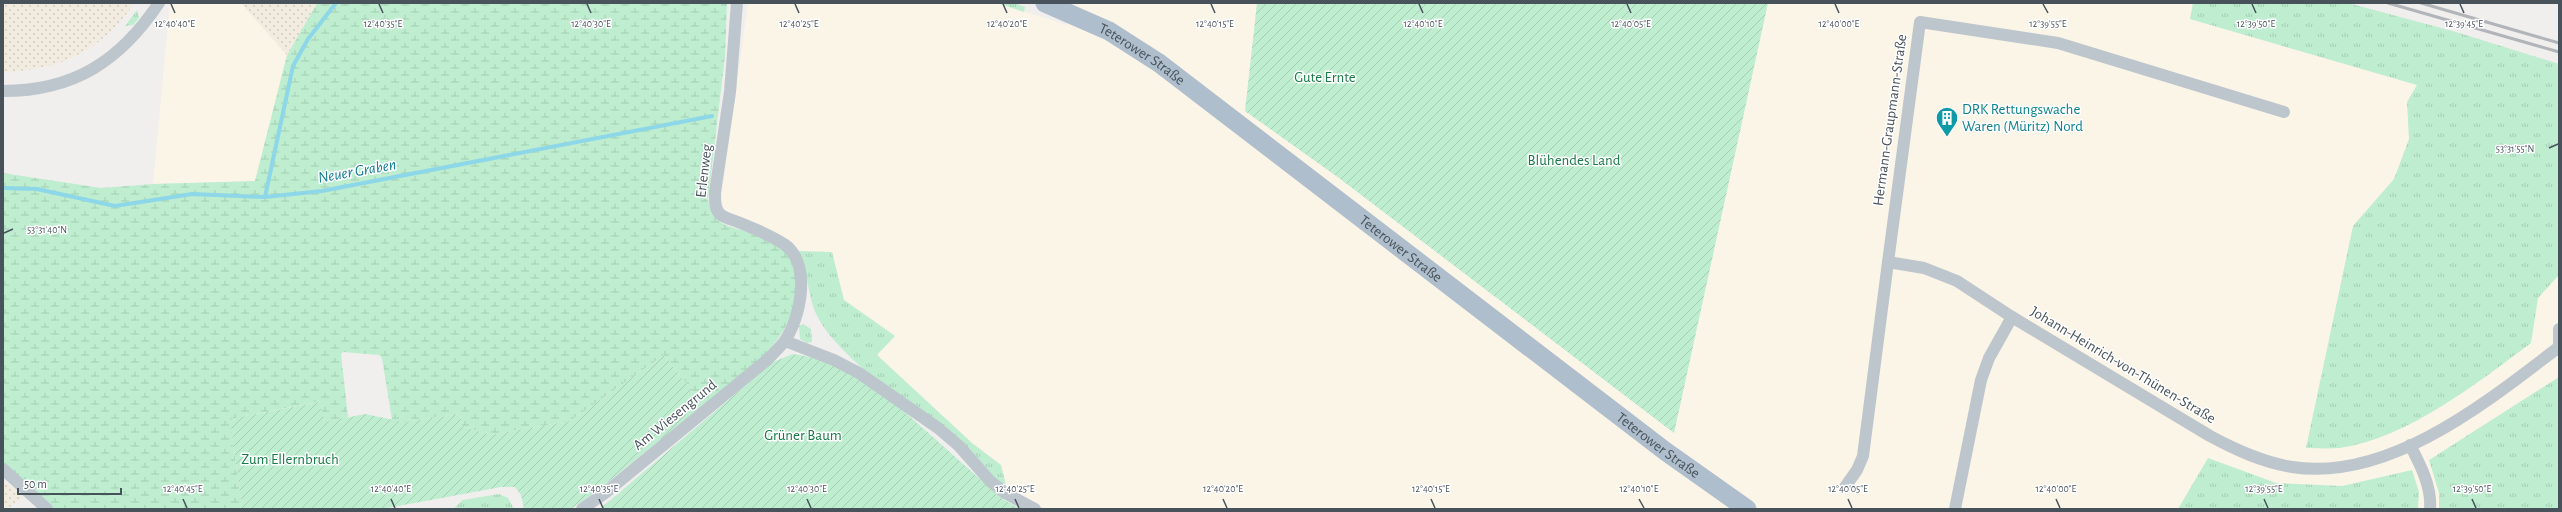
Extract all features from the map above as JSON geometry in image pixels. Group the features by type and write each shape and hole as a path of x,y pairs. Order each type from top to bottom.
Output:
{"main road":[{"name":"Teterower Straße","path":"1045,3 1109,31 1159,63 1665,451 1748,509"}],"street":[{"path":"3,91 51,87 69,82 96,68 111,58 134,36 159,3"},
{"name":"Erlenweg","path":"737,3 730,92 715,199 721,215 784,245 799,262 802,284 798,306 785,341"},
{"name":"Hermann-Graupmann-Straße","path":"1845,486 1863,456 1920,22 2058,43 2284,112"},
{"path":"1888,262 1924,268 1957,281 2012,317"},
{"name":"Johann-Heinrich-von-Thünen-Straße","path":"1955,509 1980,380 1989,358 2012,317 2210,436 2236,450 2264,461 2293,467 2323,468 2353,464 2410,445 2486,401 2559,347 2559,329"},
{"path":"785,341 854,370 938,428 959,446 990,482 1004,493 1035,509"},
{"name":"Am Wiesengrund","path":"582,509 605,493 767,360 785,341"},
{"path":"2410,445 2424,476 2430,501 2430,509"},
{"path":"3,469 47,509"}],"shaded area":[{"path":"170,3 241,3 287,55 255,181 153,184"},
{"path":"748,3 997,3 1067,25 1076,3 1257,3 1245,111 1339,178 1674,433 1768,3 2193,3 2190,19 2559,126 2559,509 1045,509 1007,489 1001,465 972,443 877,355 895,336 844,300 832,252 796,251 727,212 723,207 721,200"}],"green space":[{"path":"317,3 727,3 725,56 708,200 715,216 720,221 726,225 765,238 787,253 793,265 796,278 795,299 790,319 780,336 752,367 703,405 664,355 570,421 490,435 462,426 460,414 404,422 392,420 382,358 379,355 343,352 341,354 348,417 341,420 325,422 318,402 230,419 242,509 54,509 3,464 3,173 101,188 153,184 255,181 287,55"},
{"path":"997,3 1014,3 1025,7 1024,12"},
{"name":"Blühendes Land","path":"1257,3 1768,3 1674,433 1339,178 1245,111"},
{"path":"2193,3 2348,3 2456,32 2559,64 2559,275 2538,298 2531,343 2441,407 2391,433 2366,442 2340,448 2306,448 2353,226 2394,179 2409,139 2407,102 2417,85 2190,19"},
{"path":"137,10 139,18 133,25 125,26"},
{"path":"796,251 832,252 844,300 895,336 877,355 972,443 1001,465 1007,489 862,368 835,341 823,326 814,309 803,265"},
{"path":"803,324 811,329 812,342 807,343 800,339 799,326"},
{"name":"Grüner Baum","path":"793,354 814,358 833,365 852,374 869,385 902,410 1004,500 1021,509 600,509 773,362"},
{"name":"Zum Ellernbruch","path":"664,355 703,405 597,491 571,509 524,509 521,495 515,487 501,487 382,509 242,509 230,419 319,402 325,422 365,414 404,422 460,414 462,426 490,435 570,421"},
{"path":"2559,377 2559,509 2439,509 2439,493 2429,460"},
{"path":"2208,458 2276,483 2342,486 2412,470 2419,492 2418,509 2178,509"},
{"path":"499,494 508,498 514,509 453,509 463,500"}],"sand":[{"path":"3,3 135,3 109,33 95,45 80,54 46,67 3,72"},
{"path":"241,3 317,3 287,55"},
{"path":"3,480 24,497 7,509 3,509"}],"waterway":[{"path":"265,197 293,66 308,39 336,3"},
{"name":"Neuer Graben","path":"3,188 37,189 115,206 192,194 265,197 322,191 712,116"}],"railway":[{"path":"2388,3 2559,52"},
{"path":"2421,3 2559,43"}],"place":[{"name":"DRK Rettungswache Waren (Müritz) Nord","path":"1947,138"}],"park label":[{"name":"Gute Ernte","path":"1325,77"}]}
